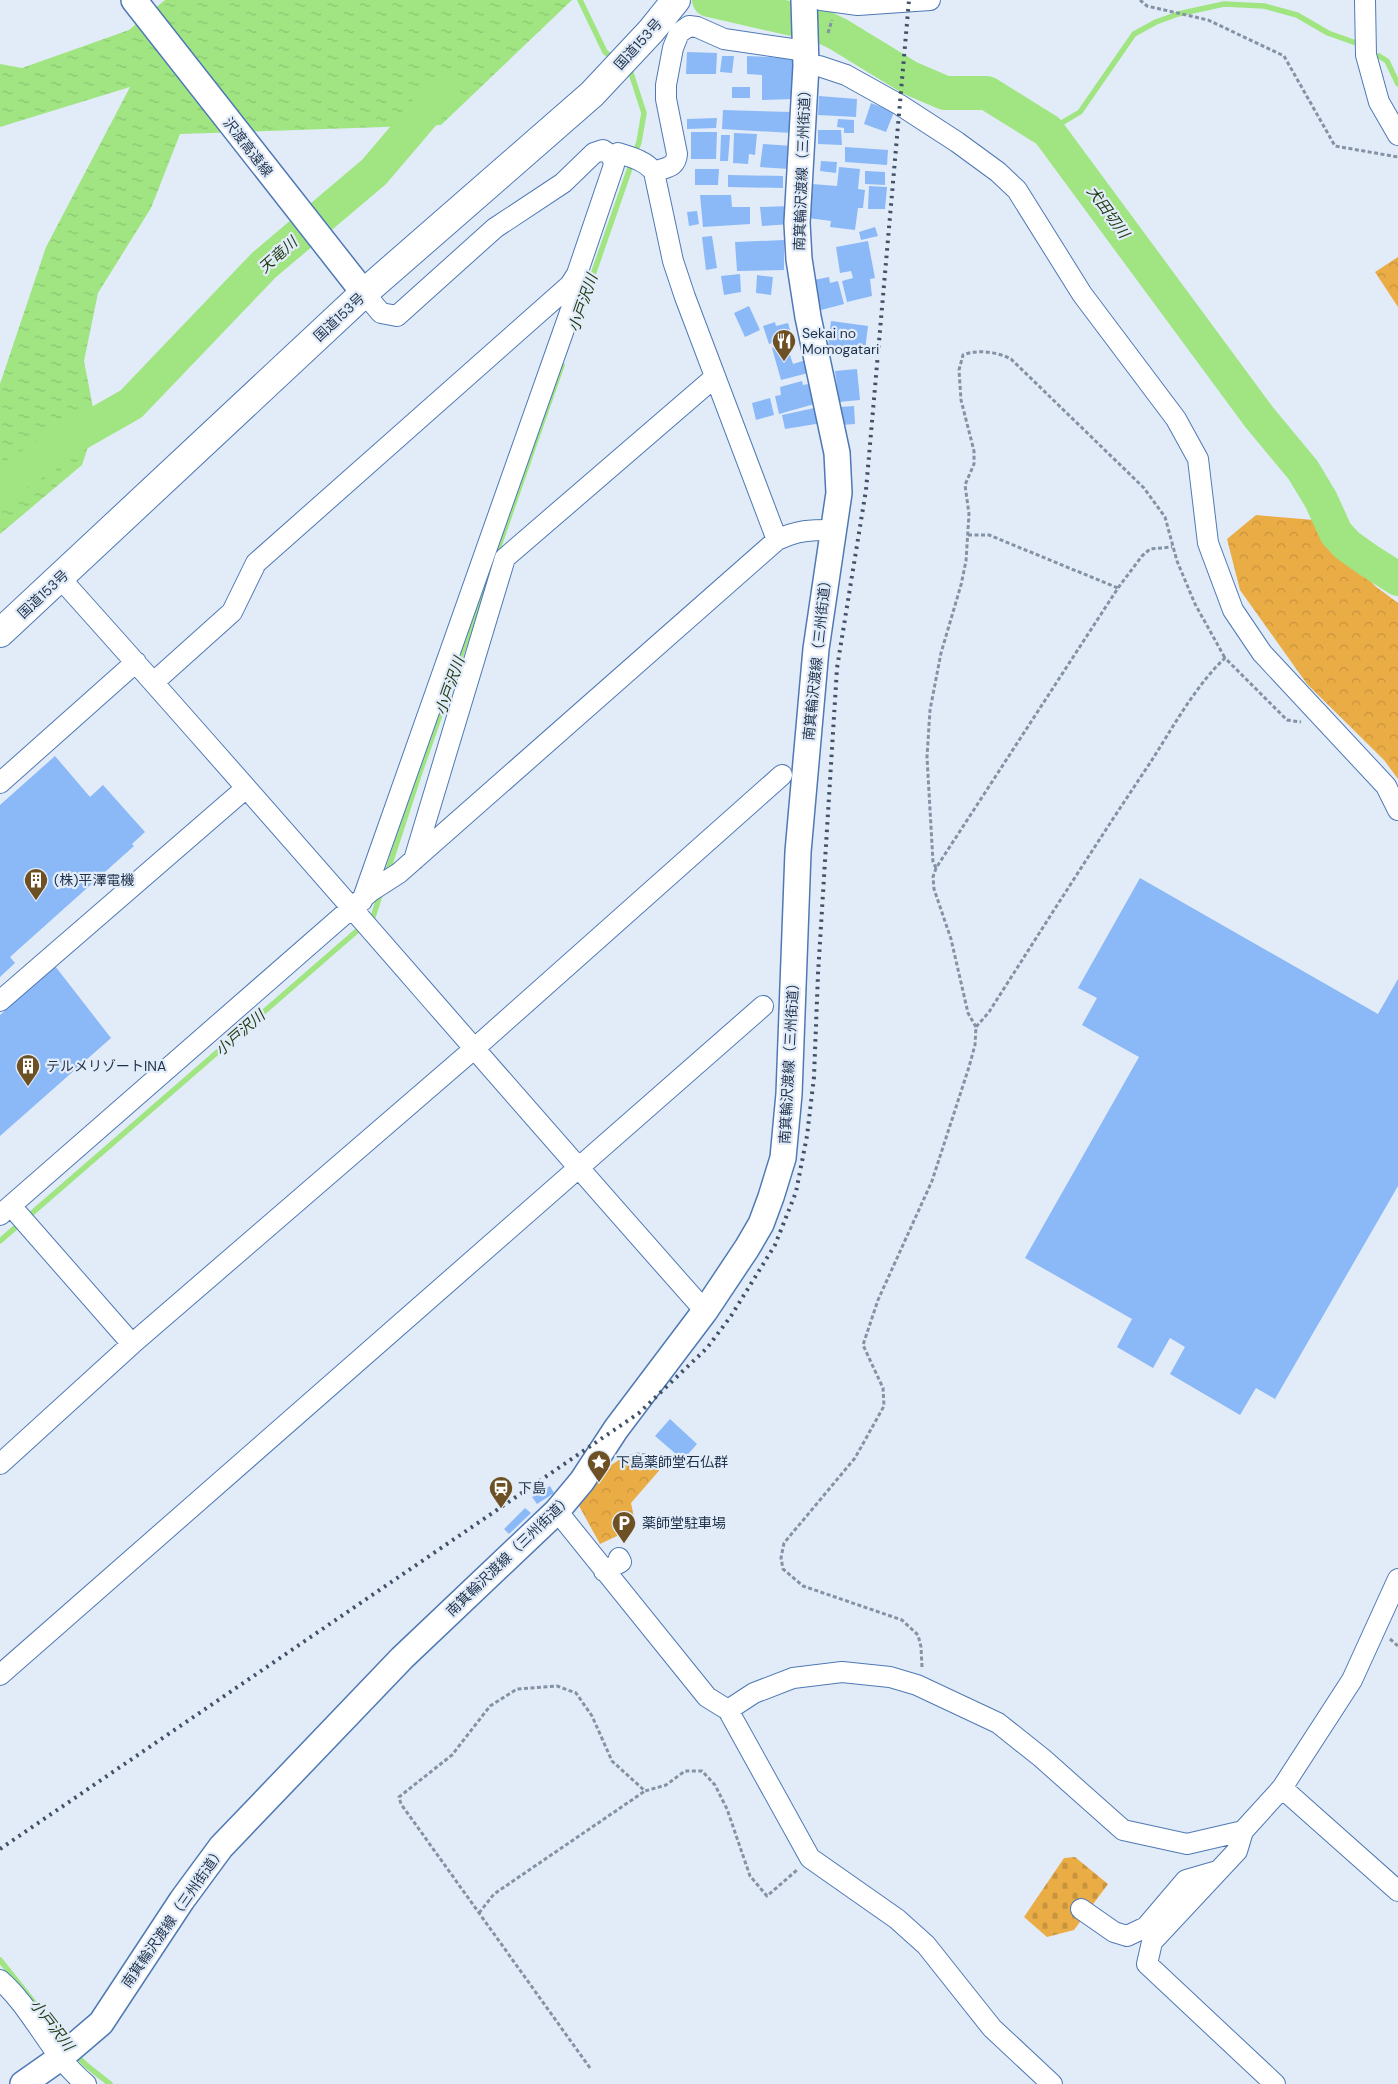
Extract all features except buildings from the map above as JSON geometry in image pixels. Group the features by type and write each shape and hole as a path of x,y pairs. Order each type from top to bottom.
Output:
{"highway":[{"name":"国道153号","path":"0,633 60,578 356,284 530,149 592,94 651,31 676,0"}],"main road":[{"name":"沢渡高遠線","path":"134,0 356,284"},
{"name":"南箕輪沢渡線（三州街道）","path":"23,2084 69,2063 101,2023 182,1900 221,1847 402,1658 557,1511 582,1481 616,1429 705,1311 747,1248 761,1224 772,1197 783,1158 789,1094 798,852 816,649 832,530 839,493 838,453 808,317 799,259 797,223 811,51 810,2"}],"street":[{"path":"810,2 858,5 930,0"},
{"path":"1365,0 1366,54 1380,102 1398,135"},
{"path":"356,284 381,313 397,316 495,228 563,183 594,153 603,150 633,161 672,166 676,161 677,154 666,99 666,85 673,48 679,33 689,26 698,27 724,39 811,51 819,66 846,75 900,104 998,172 1017,190 1082,294 1176,419 1198,459 1208,543 1233,610 1262,653 1386,786 1398,810"},
{"path":"154,682 232,612 256,563 570,285 577,274 614,165 633,161"},
{"path":"633,161 673,261 715,378 777,540"},
{"path":"360,904 580,284 577,274"},
{"path":"414,860 505,558 715,378"},
{"path":"132,1344 32,1230 9,1211 360,904 414,860 777,540 794,532 832,530"},
{"path":"60,578 154,682 212,758 246,788 360,904 373,933 705,1311"},
{"path":"0,783 136,662"},
{"path":"0,1464 132,1344 475,1048 782,775"},
{"path":"0,1001 246,788"},
{"path":"0,1676 763,1006"},
{"path":"557,1511 707,1697 728,1710 810,1858 897,1919 926,1945 992,2028 1052,2084"},
{"path":"604,1571 621,1562 619,1558"},
{"path":"1275,2084 1147,1964 1152,1942 1237,1850 1243,1831 1282,1788 1352,1680 1398,1579"},
{"path":"728,1710 754,1692 793,1678 842,1672 890,1677 917,1685 998,1723 1042,1758 1123,1830 1187,1844 1243,1831"},
{"path":"1282,1788 1398,1891"},
{"path":"1081,1909 1114,1932 1127,1936 1146,1927 1186,1880 1219,1870"},
{"path":"0,1980 86,2084"}],"path":[{"path":"1140,0 1147,6 1202,18 1284,56 1336,146 1398,157"},
{"path":"811,51 833,16"},
{"path":"936,868 934,862 927,757 930,710 941,653 962,577 968,535 969,514 965,486 974,464 974,451 961,400 959,370 963,355 973,351 1011,359 1144,488 1165,517 1172,547 1195,604 1225,658 1286,720 1307,723 1319,716"},
{"path":"968,535 989,535 1118,588"},
{"path":"917,1685 922,1669 921,1647 918,1635 902,1620 803,1586 782,1569 781,1558 784,1543 855,1458 884,1406 882,1388 863,1345 878,1300 932,1181 975,1045 976,1028 968,1013 951,939 934,889 933,877 936,868 1118,588 1142,556 1150,549 1172,547"},
{"path":"976,1028 1190,702 1215,667 1225,658"},
{"path":"616,1462 629,1455 637,1454 670,1458"},
{"path":"590,2068 401,1804 399,1796 452,1755 490,1706 516,1689 557,1686 576,1693 592,1716 612,1761 645,1792"},
{"path":"479,1913 494,1894 645,1792 666,1785 685,1770 702,1771 714,1785 727,1809 750,1876 767,1896 810,1858"}],"green space":[{"path":"1398,257 1398,307 1375,272"},
{"path":"1256,515 1314,520 1375,586 1398,603 1398,779 1384,760 1307,684 1240,590 1227,539"},
{"path":"637,1454 670,1458 631,1503 636,1527 600,1544 578,1504 596,1480 610,1466 627,1456"},
{"path":"1075,1857 1108,1884 1074,1930 1047,1937 1024,1917 1064,1858"}],"water":[{"path":"165,0 572,0 441,125 180,134 151,208 98,293 84,361 96,423 82,465 0,534 0,384 46,247 130,87 0,127 0,64 22,68 129,30"}],"waterway":[{"name":"小戸沢川","path":"580,0 605,52 614,59"},
{"name":"犬田切川","path":"709,0 819,25 838,34 910,78 945,93 987,93 1048,131 1259,417 1303,470 1321,500 1336,533 1347,545 1398,579"},
{"path":"1048,131 1080,112 1134,34 1156,22 1178,14 1224,4 1264,6 1297,15 1328,33 1356,43"},
{"path":"1379,56 1387,61 1398,84"},
{"name":"小戸沢川","path":"587,292 639,142 644,113 631,73 625,68"},
{"name":"天竜川","path":"0,485 80,433 131,404 264,265 374,172 443,91"},
{"name":"小戸沢川","path":"387,873 419,775 562,365"},
{"name":"小戸沢川","path":"0,1241 373,917 381,892"},
{"name":"小戸沢川","path":"0,1960 67,2044"},
{"name":"小戸沢川","path":"74,2053 110,2084"}],"railway":[{"path":"0,1849 639,1413 707,1348 731,1316 775,1245 796,1192 807,1136 814,1077 818,974 837,668 866,490 909,0"}],"place":[{"name":"Sekai no Momogatari","path":"784,362"},
{"name":"(株)平澤電機","path":"36,901"},
{"name":"テルメリゾートINA","path":"28,1087"},
{"name":"下島薬師堂石仏群","path":"599,1483"},
{"name":"下島","path":"501,1509"},
{"name":"薬師堂駐車場","path":"624,1544"}]}
